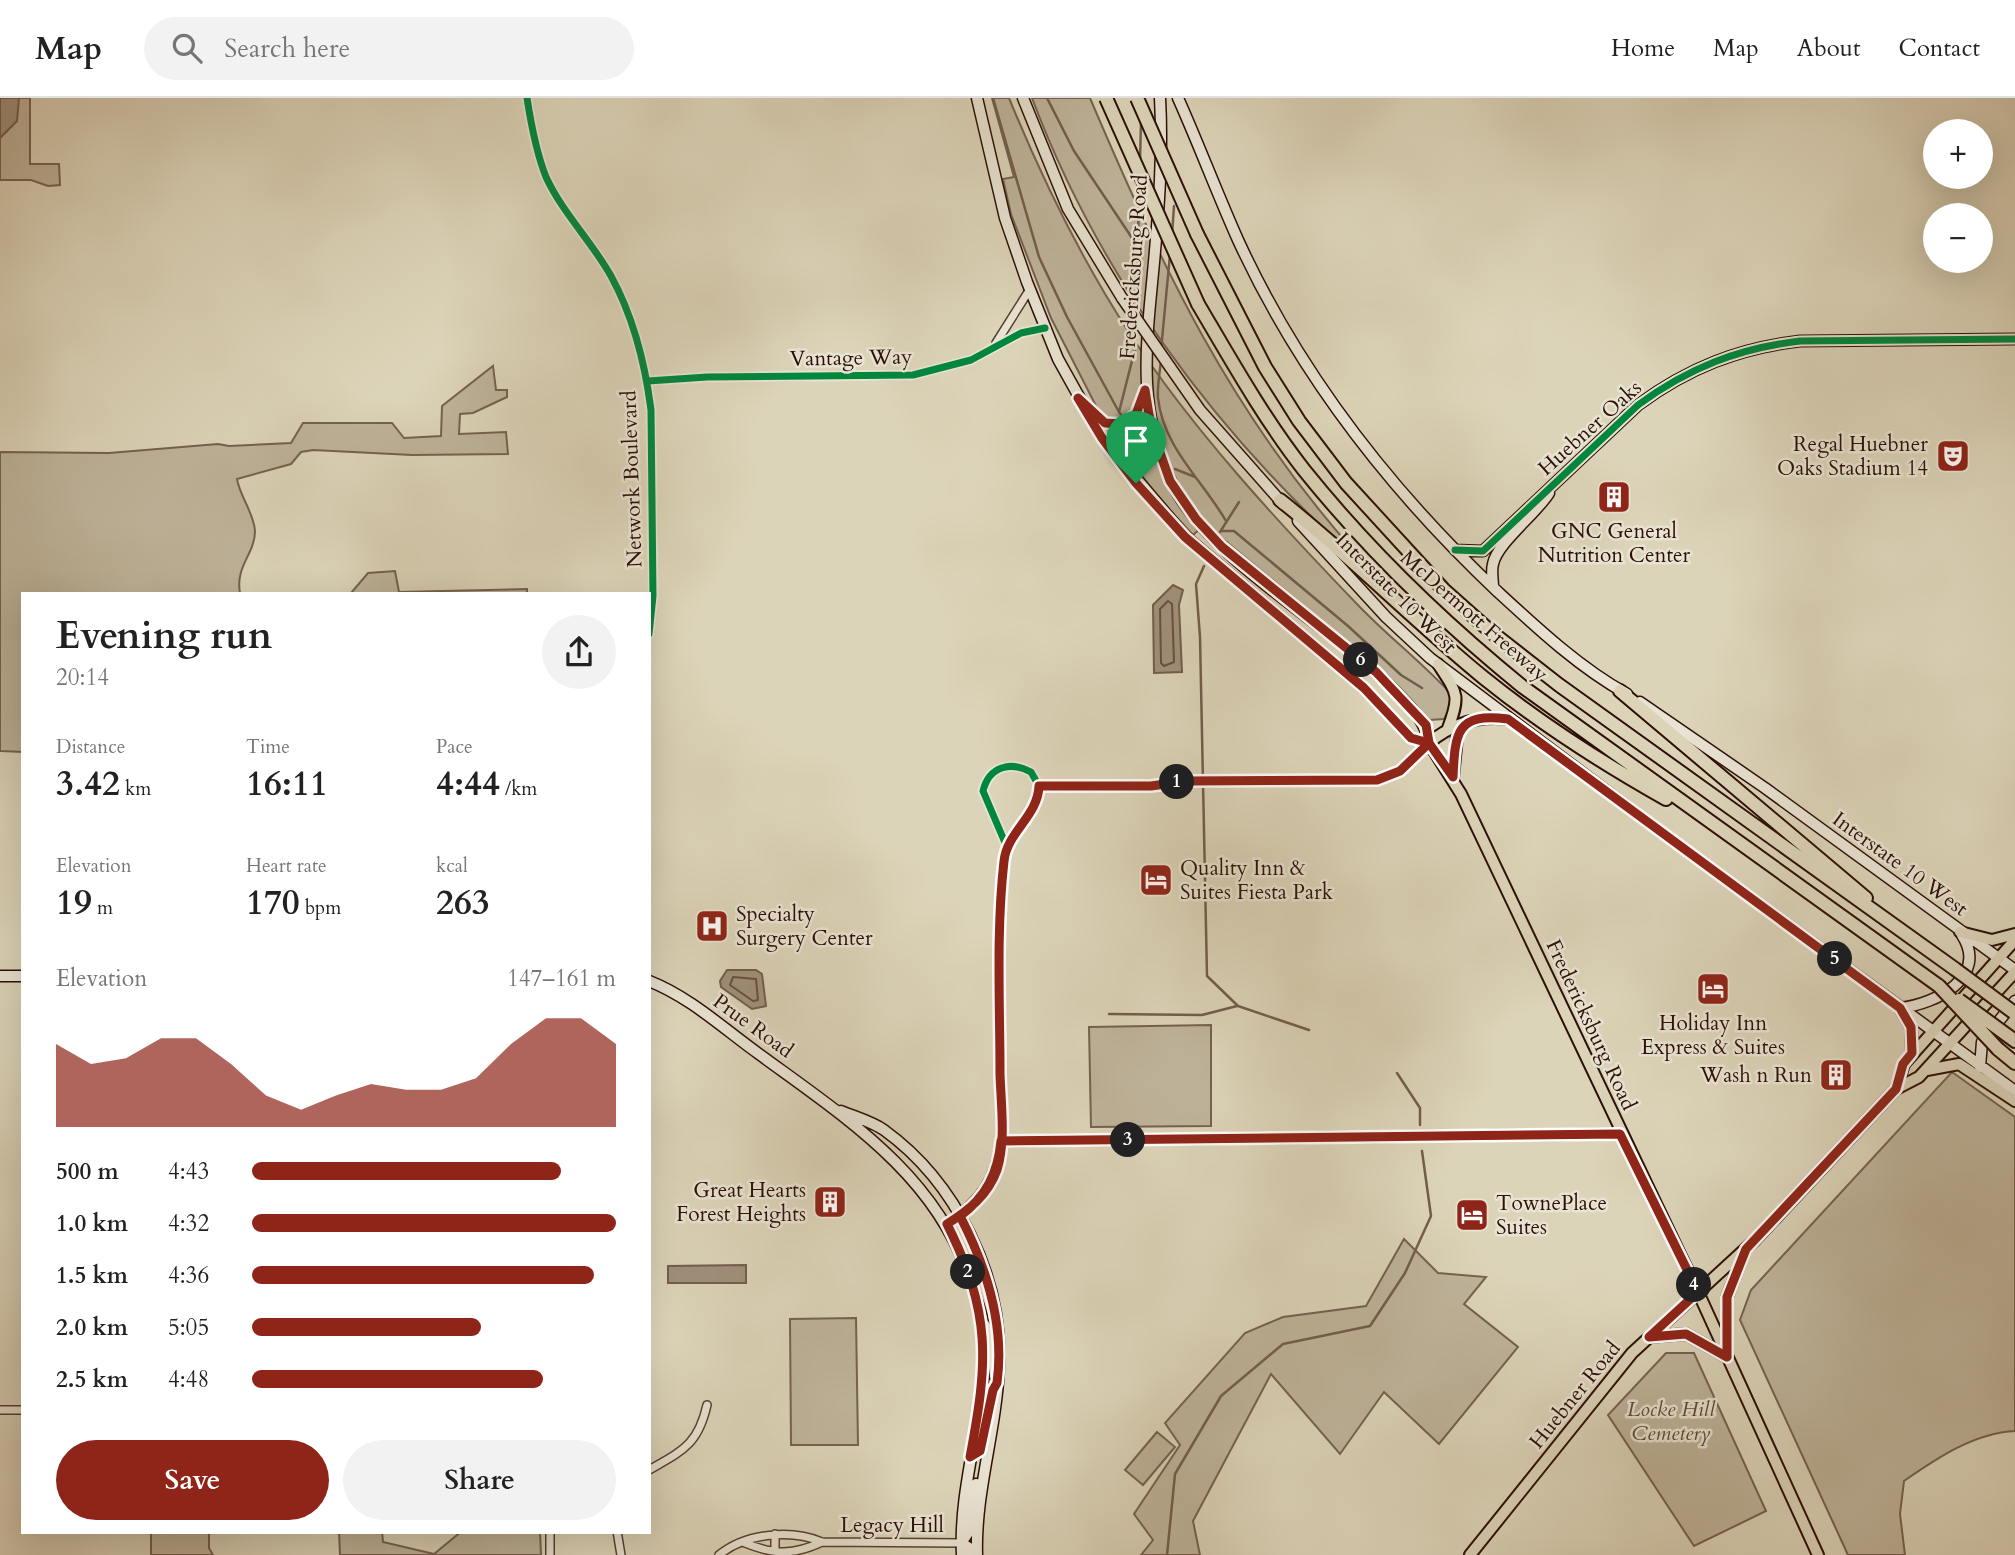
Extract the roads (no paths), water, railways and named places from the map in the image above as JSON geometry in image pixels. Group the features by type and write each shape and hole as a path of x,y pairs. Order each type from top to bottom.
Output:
{"highway":[{"name":"McDermott Freeway","path":"1106,98 1198,304 1303,469 1384,562 1465,640 1523,687 2015,1041"},
{"name":"McDermott Freeway","path":"1137,98 1197,234 1265,367 1299,421 1346,483 1444,590 1527,662 1911,939 2014,1009"},
{"path":"1280,500 1519,705 1611,769 1717,827"},
{"path":"1620,691 1838,873 1911,939"},
{"path":"1939,986 1998,1049 2015,1063"}],"main road":[{"name":"Fredericksburg Road","path":"977,98 1005,218 1030,289 1078,398 1109,447 1185,537 1364,688 1411,738 1429,743"},
{"name":"Interstate 10 West","path":"1023,98 1069,208 1122,298 1200,410 1386,617 1438,664 1508,719 2015,1091"},
{"name":"Fredericksburg Road","path":"1160,98 1161,185 1145,390 1151,427 1170,481 1196,519 1222,547 1376,672 1426,725 1429,743 1453,777 1620,1134 1698,1292 1818,1555"},
{"name":"Interstate 10 West","path":"1178,98 1238,239 1295,344 1363,445 1454,550 1553,639 1620,691 1664,716 2015,971"},
{"name":"Huebner Oaks","path":"1454,550 1482,551 1530,503 1553,488 1638,405 1683,375 1728,355 1800,341 2015,339"},
{"path":"1078,398 1105,423 1122,424 1136,414 1145,390"},
{"name":"Huebner Oaks","path":"1493,587 1493,562 1499,550 1538,511 1553,488"},
{"path":"1438,664 1456,691 1458,702 1448,728"},
{"path":"1429,743 1448,728 1462,725 1477,717 1508,719"},
{"path":"1453,777 1457,737 1462,725"},
{"path":"1960,932 1992,940 2015,934"},
{"path":"1912,1053 1911,1027 1900,1008 1941,998 1968,968 1971,951 1960,932"},
{"name":"Huebner Road","path":"1896,1089 1903,1064 2015,940"},
{"name":"Huebner Road","path":"1470,1555 1503,1518 1609,1378 1649,1337 1746,1249 1896,1089 1924,1071 2015,971"},
{"path":"0,976 21,976"},
{"name":"Prue Road","path":"651,982 688,1002 832,1107 903,1167 947,1224 968,1270 983,1322"},
{"path":"1980,1067 1982,1042 2014,1009"},
{"path":"1924,1071 1959,1064 2015,1101"},
{"name":"Prue Road","path":"832,1107 885,1131 936,1180 960,1216 980,1261 994,1303 999,1330 997,1383"},
{"path":"947,1224 971,1208 991,1182 1001,1141 1620,1134"},
{"path":"1649,1337 1686,1334 1727,1357 1727,1297 1746,1249"},
{"path":"977,1555 984,1466 997,1383 993,1373 990,1334 983,1322"},
{"path":"962,1555 970,1457 984,1366 983,1322"},
{"path":"970,1457 980,1451 993,1390 997,1383"},
{"path":"961,1543 970,1530 977,1476 984,1466"},
{"path":"961,1543 968,1547 970,1555"}],"street":[{"name":"Network Boulevard","path":"527,98 547,177 619,291 632,323 648,382 651,410 651,615"},
{"name":"Vantage Way","path":"996,344 1030,289"},
{"name":"Vantage Way","path":"648,382 706,377 913,375 971,360 1021,332 1045,328"},
{"path":"1039,786 1151,786 1196,781 1377,780 1400,771 1429,743"},
{"path":"1001,1141 999,934 1006,845 986,804 983,791 985,781 1002,767 1012,765 1031,772 1039,786 1036,805 1006,845"},
{"path":"653,1464 692,1444 702,1426 707,1405"},
{"path":"0,1410 21,1410"},
{"path":"550,1534 550,1555"},
{"path":"618,1534 621,1555"},
{"name":"Legacy Hill","path":"719,1555 745,1543 775,1535 803,1534 822,1542 961,1543"},
{"path":"775,1535 775,1553"},
{"name":"Legacy Hill","path":"745,1543 775,1553 803,1554 822,1542"}],"water":[{"path":"0,98 19,98 17,121 0,138"},
{"path":"1173,585 1183,590 1179,605 1182,672 1154,673 1153,605"},
{"path":"727,970 756,970 762,974 766,1006 752,1009 721,987 720,981"},
{"path":"746,1265 746,1283 668,1283 668,1266"}],"waterway":[{"path":"993,98 1039,257 1067,317 1119,412"},
{"path":"1047,98 1074,151 1136,244"},
{"path":"1140,161 1141,122"},
{"path":"1137,315 1139,185"},
{"path":"1172,235 1174,206"},
{"path":"1161,350 1170,255"},
{"path":"1122,416 1119,412 1135,349 1136,325"},
{"path":"1161,360 1158,384 1161,416 1185,463 1226,521"},
{"path":"1130,431 1148,460 1155,463"},
{"path":"1175,469 1195,477"},
{"path":"1220,532 1239,502"},
{"path":"1221,531 1234,531 1348,626 1401,675 1422,688"},
{"path":"1204,566 1196,584 1200,637 1207,976 1238,1006 1309,1030"},
{"path":"1109,1014 1202,1015 1237,1006"},
{"path":"1397,1073 1420,1108 1420,1125"},
{"path":"1167,1555 1175,1474 1221,1396 1283,1344 1370,1326 1405,1273 1431,1216 1422,1151"}],"place":[{"name":"Regal Huebner Oaks Stadium 14","path":"1953,456"},
{"name":"GNC General Nutrition Center","path":"1614,497"},
{"name":"Quality Inn & Suites Fiesta Park","path":"1156,880"},
{"name":"Specialty Surgery Center","path":"712,926"},
{"name":"Holiday Inn Express & Suites","path":"1713,989"},
{"name":"Wash n Run","path":"1836,1075"},
{"name":"Great Hearts Forest Heights","path":"830,1202"},
{"name":"TownePlace Suites","path":"1472,1215"}],"park label":[{"name":"Locke Hill Cemetery","path":"1671,1421"}]}
